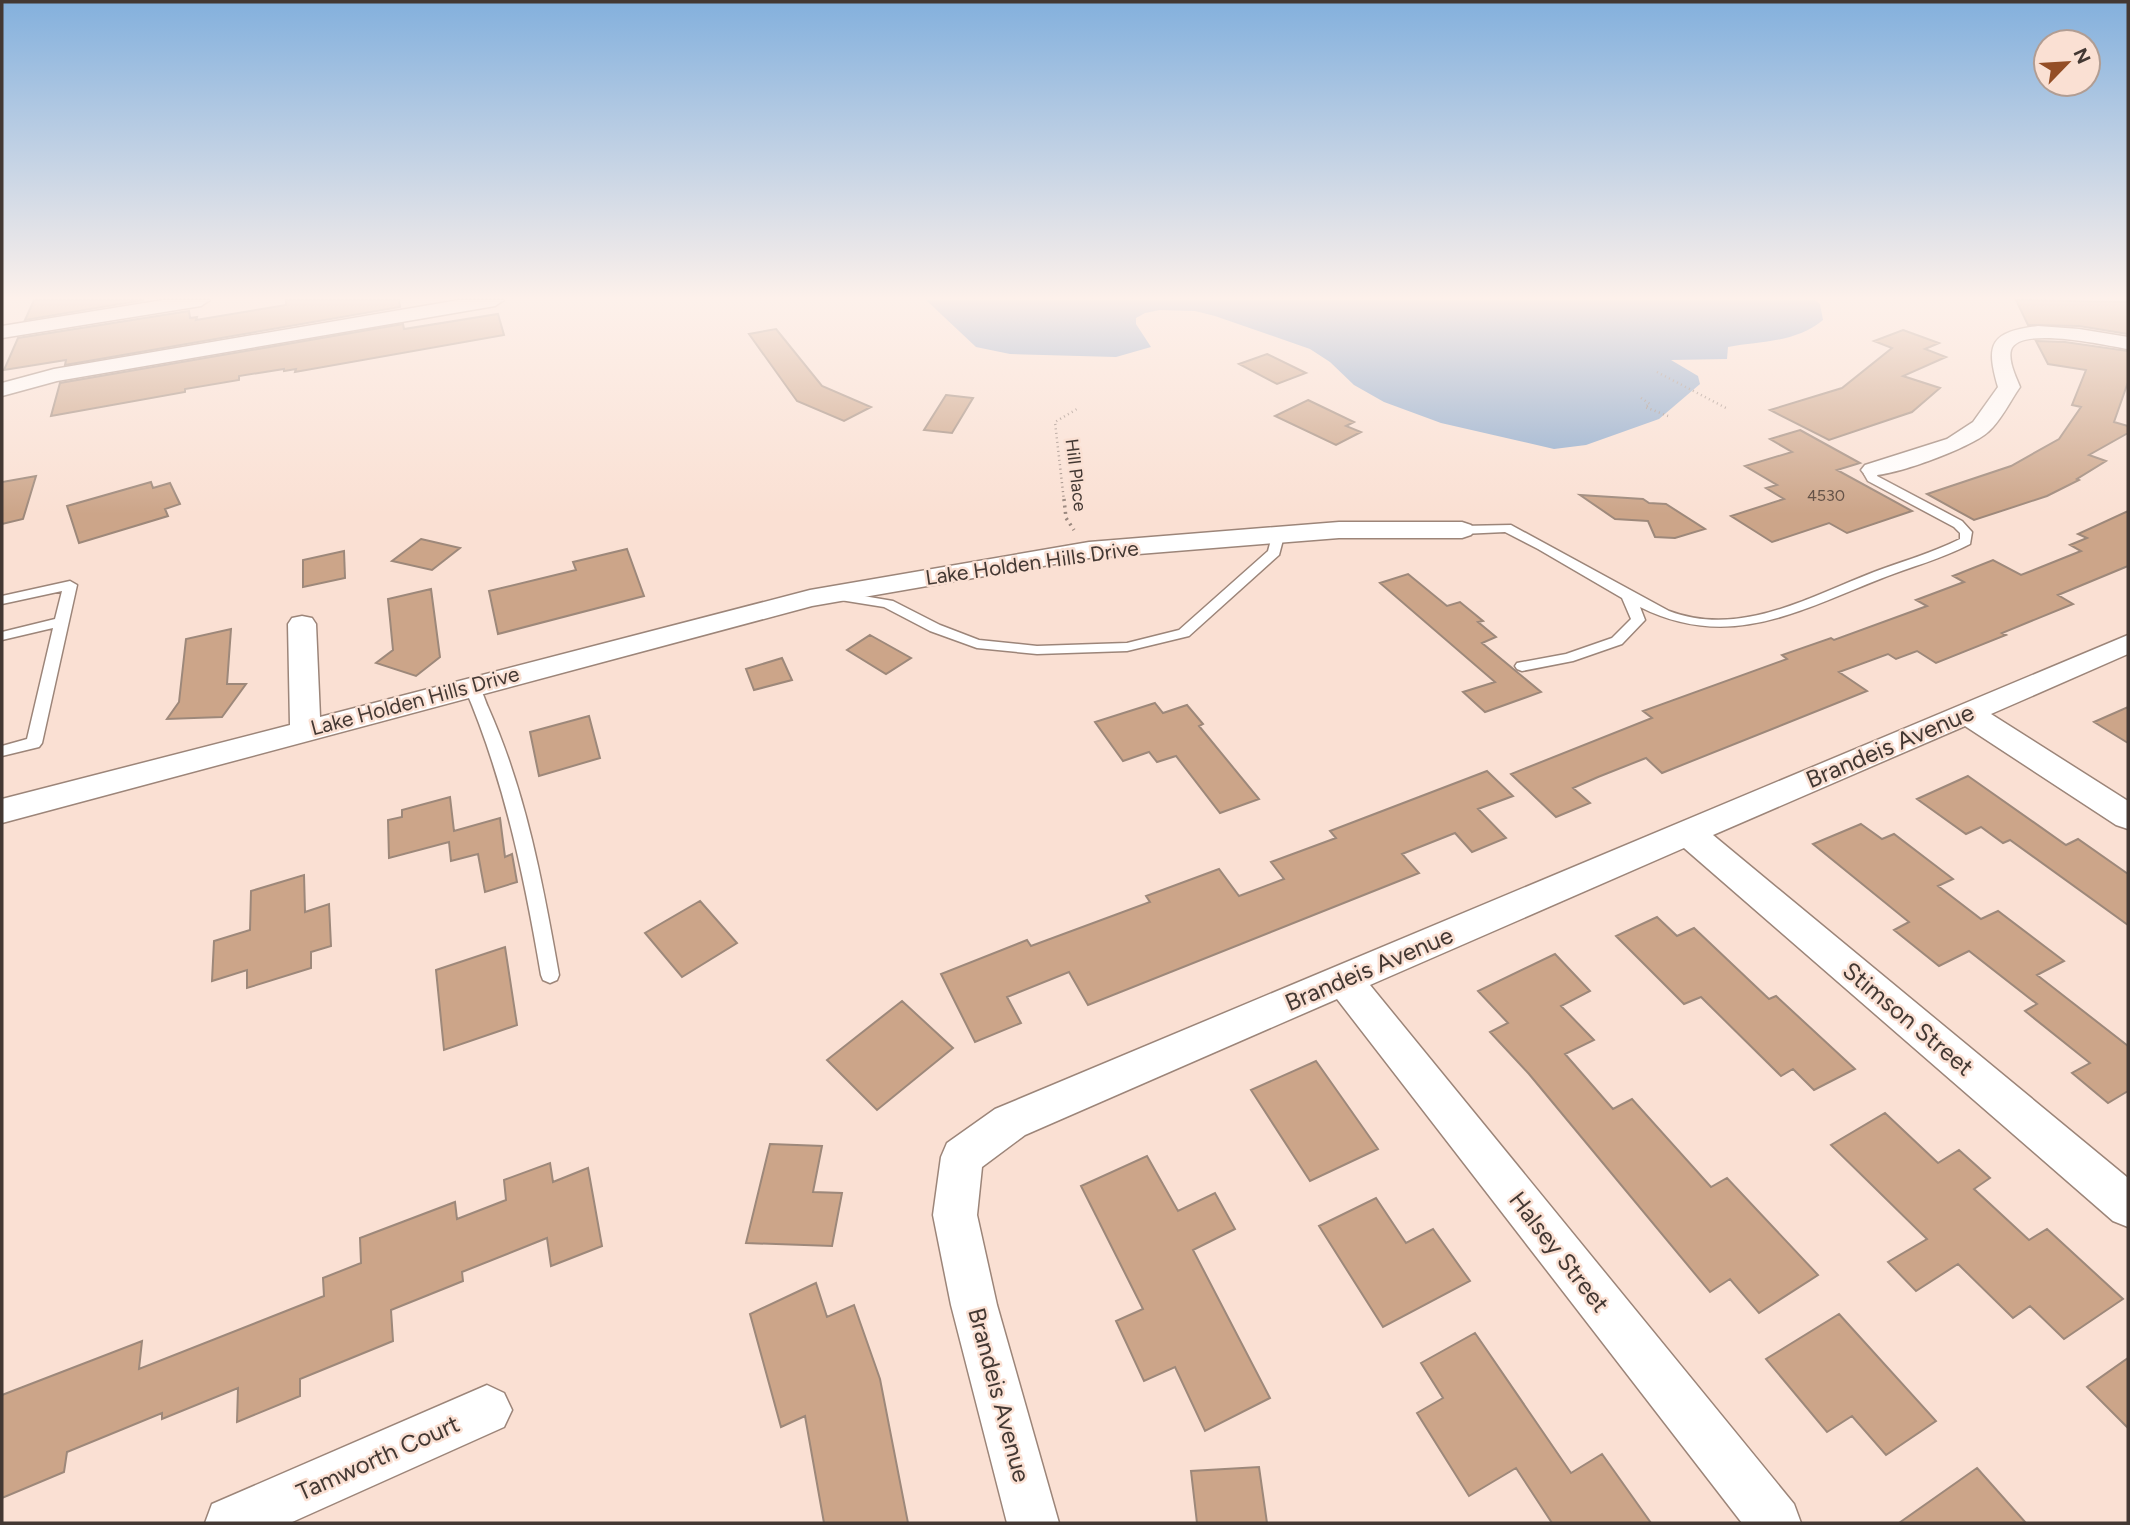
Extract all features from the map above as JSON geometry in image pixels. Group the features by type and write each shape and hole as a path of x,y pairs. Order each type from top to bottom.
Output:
{"street":[{"path":"2,390 77,371"},
{"path":"1873,470 1955,444 1981,427 2009,387 2005,371"},
{"name":"Lake Holden Hills Drive","path":"2,811 829,594 1089,550 1339,530 1462,530"},
{"path":"302,624 305,730"},
{"name":"Brandeis Avenue","path":"1032,1523 974,1305 955,1214 962,1157 1010,1122 2128,644"},
{"path":"1967,713 2128,817"},
{"name":"Stimson Street","path":"1688,833 2128,1206"},
{"name":"Halsey Street","path":"1344,980 1775,1523"},
{"name":"Tamworth Court","path":"231,1523 487,1410"}],"lane":[{"path":"1462,530 1507,528 1665,614 1689,621 1732,625 1766,618 1806,604 1928,555 1950,550 1966,541 1966,532 1958,524 1872,478 1870,474 1873,470"},
{"name":"Lake Holden Hills Drive","path":"829,594 888,604 935,628 978,644 1037,650 1126,647 1184,633 1274,552 1278,536"},
{"path":"2,600 70,585 34,743 2,751"},
{"path":"1522,666 1569,658 1617,641 1638,620 1628,596"},
{"path":"2,636 61,622"},
{"path":"471,686 519,824 550,975"}],"path":[{"path":"1657,372 1728,409"},
{"path":"1641,398 1650,404 1645,407 1668,416"},
{"name":"Hill Place","path":"1077,409 1055,422 1066,519 1089,550"}],"water":[{"path":"1340,371 1690,371 1698,376 1700,384 1659,419 1586,445 1554,449 1441,423 1384,402 1354,385"}],"building":[{"path":"129,371 270,371 239,376 239,380 185,389 185,392 51,416 60,383"},
{"path":"776,371 810,371 822,386 871,407 844,421 797,401"},
{"path":"1253,371 1306,373 1277,384"},
{"path":"1863,371 1914,371 1903,376 1940,388 1912,412 1829,440 1770,410 1842,388"},
{"path":"2086,371 2128,371 2128,382 2114,422 2128,426 2128,433 2089,455 2106,461 2077,479 2079,480 2047,496 1974,520 1927,494 2011,466 2059,439 2081,407 2072,405"},
{"path":"946,395 973,398 952,433 924,430"},
{"path":"1308,400 1354,422 1346,426 1361,432 1336,445 1275,416"},
{"path":"1800,430 1860,463 1837,470 1912,511 1847,533 1829,523 1772,542 1731,516 1784,499 1766,488 1777,485 1745,466 1792,452 1770,439"},
{"path":"36,476 23,519 2,524 2,482"},
{"path":"151,482 153,488 170,483 180,504 165,509 168,516 79,543 67,506"},
{"path":"1580,495 1643,499 1649,503 1666,504 1705,529 1675,538 1655,537 1648,521 1615,519"},
{"path":"2128,511 2128,566 2058,595 2073,604 2002,633 2006,635 1936,663 1917,651 1896,659 1888,654 1839,672 1867,691 1662,773 1646,758 1598,777 1573,788 1590,803 1556,817 1511,774 1652,718 1643,711 1787,659 1782,655 1831,638 1834,640 1927,606 1916,600 1964,582 1953,576 1993,560 2021,575 2081,551 2070,545 2087,538 2078,534"},
{"path":"421,539 460,548 432,570 392,561"},
{"path":"627,549 644,596 498,634 489,591 576,570 573,562"},
{"path":"344,551 345,578 303,587 303,560"},
{"path":"1408,574 1447,606 1460,602 1483,621 1478,622 1496,637 1482,643 1541,692 1485,712 1463,692 1495,682 1380,583"},
{"path":"431,589 440,657 416,676 376,663 393,650 388,599"},
{"path":"231,629 227,684 246,684 222,717 167,719 179,702 186,639"},
{"path":"870,635 911,658 886,674 847,650"},
{"path":"782,658 792,680 754,690 746,669"},
{"path":"1155,703 1163,713 1187,705 1203,724 1199,726 1259,799 1220,813 1176,756 1157,762 1149,752 1123,761 1095,722"},
{"path":"2128,707 2128,743 2094,722"},
{"path":"589,716 600,758 539,776 530,732"},
{"path":"1487,771 1513,796 1478,809 1506,838 1472,852 1455,833 1402,854 1419,873 1088,1005 1069,972 1007,997 1021,1023 975,1042 941,974 1027,940 1031,946 1150,902 1146,896 1219,869 1239,896 1284,879 1271,862 1336,838 1330,831"},
{"path":"1968,776 2066,845 2078,839 2128,874 2128,925 2010,840 2003,843 1981,827 1966,834 1917,799"},
{"path":"450,797 454,831 500,818 505,857 512,854 517,882 485,892 478,854 451,861 449,842 389,858 388,820 402,817 402,810"},
{"path":"1861,824 1882,839 1894,834 1953,879 1938,886 1981,919 1998,911 2064,961 2037,975 2128,1046 2128,1091 2108,1103 2072,1073 2090,1063 2025,1011 2037,1004 1969,951 1939,966 1894,930 1909,922 1813,844"},
{"path":"304,875 305,912 329,904 331,946 311,952 311,968 247,988 247,970 212,981 214,941 250,930 251,891"},
{"path":"700,901 737,943 682,977 645,933"},
{"path":"1657,917 1677,936 1694,928 1769,999 1776,996 1855,1069 1814,1090 1793,1069 1781,1076 1701,997 1684,1004 1616,936"},
{"path":"505,947 517,1025 444,1050 436,970"},
{"path":"1555,954 1590,991 1561,1006 1594,1040 1565,1054 1613,1109 1632,1099 1711,1187 1727,1178 1818,1275 1759,1313 1730,1279 1710,1292 1529,1074 1490,1032 1508,1023 1478,991"},
{"path":"902,1001 953,1048 877,1110 827,1060"},
{"path":"1316,1061 1378,1149 1310,1181 1251,1090"},
{"path":"1885,1113 1938,1163 1959,1150 1990,1178 1974,1189 2029,1240 2047,1229 2123,1299 2064,1339 2030,1306 2013,1318 1958,1264 1916,1291 1888,1262 1927,1239 1831,1145"},
{"path":"770,1144 822,1146 813,1192 842,1193 832,1246 746,1243"},
{"path":"1147,1156 1178,1211 1215,1193 1235,1229 1193,1250 1270,1398 1205,1431 1175,1367 1144,1381 1116,1321 1143,1309 1081,1186"},
{"path":"550,1163 553,1182 588,1168 602,1246 551,1266 547,1238 462,1272 463,1281 391,1310 393,1341 300,1379 300,1396 237,1422 238,1388 162,1419 162,1413 67,1452 64,1472 2,1498 2,1395 142,1341 139,1369 324,1296 323,1278 361,1263 360,1238 455,1202 457,1219 506,1200 504,1180"},
{"path":"1376,1198 1406,1243 1433,1229 1470,1281 1383,1327 1319,1226"},
{"path":"816,1283 827,1317 854,1305 880,1379 908,1523 824,1523 805,1416 781,1427 750,1314"},
{"path":"1839,1314 1936,1421 1886,1455 1852,1416 1827,1432 1766,1359"},
{"path":"1475,1333 1571,1473 1602,1454 1651,1523 1552,1523 1516,1468 1469,1496 1417,1413 1443,1398 1421,1363"},
{"path":"2128,1358 2128,1428 2087,1387"},
{"path":"1259,1467 1267,1523 1197,1523 1191,1471"},
{"path":"1977,1468 2026,1523 1899,1523"}]}
